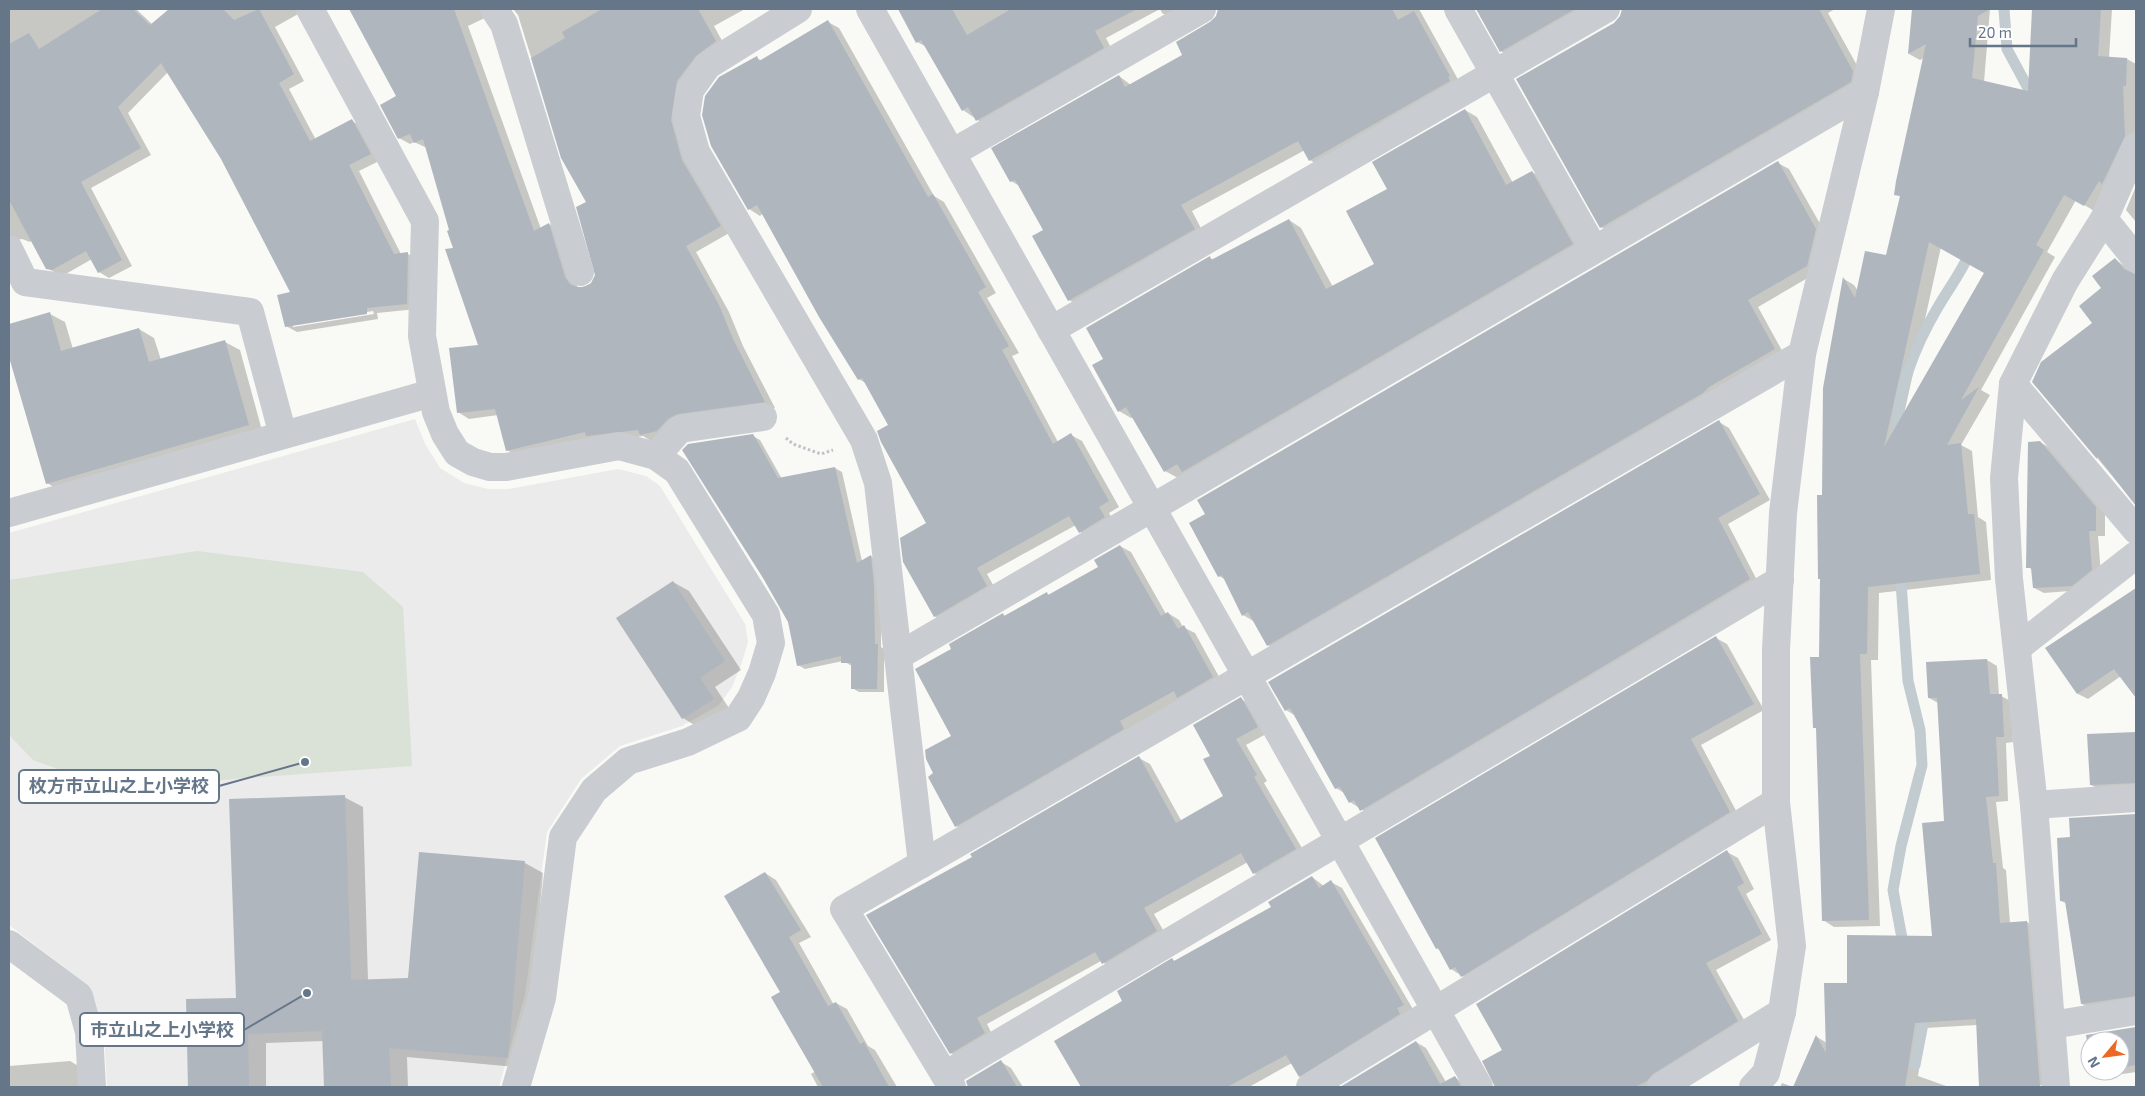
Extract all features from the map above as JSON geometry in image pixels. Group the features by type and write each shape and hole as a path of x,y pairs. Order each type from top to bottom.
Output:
{"street":[{"path":"310,9 425,222 422,336 432,392 445,434 457,452 473,462 490,467 506,467 619,446 656,456 677,471 766,616 771,643 755,690 738,718 688,742 628,761 594,790 562,837 542,998 516,1087"},
{"path":"494,9 504,24 580,272"},
{"path":"798,9 708,64 690,90 686,116 696,152 864,440 878,483 922,864"},
{"path":"870,9 1479,1087"},
{"path":"952,153 1202,9"},
{"path":"1458,9 1594,249"},
{"path":"1051,330 1606,9"},
{"path":"1753,1087 1766,1073 1782,1012 1792,946 1776,802 1776,650 1783,513 1802,354 1865,92 1881,9"},
{"path":"898,656 1865,92"},
{"path":"2056,1087 2034,805 2009,579 2004,478 2013,384 2066,281 2104,219 2136,146"},
{"path":"2104,219 2136,259"},
{"path":"9,249 25,282 250,312 283,435"},
{"path":"1780,580 1340,841 948,1081 844,909 1802,354"},
{"path":"2013,384 2136,530"},
{"path":"9,513 432,392"},
{"path":"656,456 680,430 763,417"},
{"path":"2017,648 2136,554"},
{"path":"2034,805 2136,798"},
{"path":"1310,1087 1776,802"},
{"path":"9,944 79,996 89,1032 92,1087"},
{"path":"2052,1025 2136,1011"},
{"path":"1661,1087 1782,1012"}],"path":[{"path":"763,417 793,444 821,454 864,440"}],"shaded area":[{"path":"415,419 425,444 440,468 464,483 488,489 509,489 618,469 646,476 660,486 745,624 748,642 732,687 719,705 682,726 620,746 581,779 547,832 525,995 499,1087 107,1087 104,1030 91,988 9,925 9,533"},
{"path":"197,551 363,572 403,607 412,766 111,788 33,760 9,735 9,580"}],"building":[{"path":"102,9 133,9 150,25 169,9 223,9 234,20 259,9 294,74 279,83 310,141 352,119 371,154 349,165 394,254 408,252 407,304 367,308 367,314 285,327 277,295 290,292 221,159 161,63 118,107 141,148 81,182 122,260 98,273 86,251 52,270 46,269 9,200 9,44 29,33 39,49"},
{"path":"349,9 454,9 534,231 549,223 565,277 570,284 584,287 591,283 595,275 576,207 586,202 561,158 531,58 565,38 562,32 602,9 698,9 716,41 696,56 677,81 671,120 682,160 721,226 686,246 719,305 733,339 765,402 678,414 668,419 657,431 640,435 638,430 586,436 585,432 506,451 495,409 457,413 449,348 478,345 445,249 453,248 447,231 449,230 423,139 414,143 410,134 398,139 380,105 396,96"},
{"path":"898,9 952,9 967,35 1011,9 1137,9 1095,31 1104,48 976,121 968,107 962,111 921,40 916,43"},
{"path":"1218,9 1392,9 1398,20 1414,11 1450,76 1448,77 1450,81 1309,161 1298,141 1181,205 1195,229 1068,301 1032,236 1043,230 1015,180 1010,182 991,148 1119,75 1125,87 1182,55 1176,42 1210,22 1216,16"},
{"path":"1476,9 1575,9 1500,52"},
{"path":"1622,9 1819,9 1853,71 1851,82 1600,228 1516,79 1614,23 1620,16"},
{"path":"1912,9 1990,9 1978,16 1972,78 2028,91 2032,9 2101,9 2098,56 2127,58 2126,86 2123,86 2125,136 2102,184 2099,181 2084,206 2064,195 2036,245 2044,250 1961,400 1979,387 1947,445 1961,443 1968,514 1974,514 1980,574 1868,587 1867,654 1860,654 1869,920 1822,921 1816,728 1813,728 1810,657 1819,657 1820,579 1818,579 1817,495 1822,495 1823,388 1843,277 1855,298 1865,251 1886,255 1900,196 1894,195 1896,181 1926,44 1908,54","holes":["1929,242 1984,273 1884,447"]},
{"path":"828,20 928,197 933,194 986,287 978,292 1009,346 1002,350 1053,444 1071,433 1109,501 1099,507 1105,517 1079,533 1069,516 977,568 987,586 934,617 903,562 900,538 926,523 881,442 877,431 888,425 862,378 858,380 819,317 757,205 748,210 711,146 702,115 705,96 719,77 757,56 759,61"},
{"path":"1465,109 1506,185 1532,171 1573,244 1182,472 1177,464 1164,472 1126,407 1118,412 1092,365 1103,359 1086,328 1210,256 1211,260 1289,219 1326,289 1374,264 1346,211 1387,189 1372,162"},
{"path":"1778,161 1816,229 1807,266 1748,300 1775,349 1709,387 1703,393 1267,646 1248,612 1242,616 1222,575 1218,577 1189,523 1205,514 1197,500"},
{"path":"2115,258 2124,269 2136,274 2136,506 2097,456 2097,459 2032,382 2041,362 2092,323 2079,306 2101,288 2092,276"},
{"path":"50,312 61,351 139,328 149,362 225,340 249,425 46,484 9,357 9,324"},
{"path":"1719,420 1760,494 1718,518 1750,579 1360,811 1354,800 1349,803 1340,787 1335,789 1290,708 1285,711 1268,682"},
{"path":"753,434 778,478 835,467 857,563 871,555 874,586 875,644 878,644 877,689 851,689 851,663 841,663 841,656 797,666 788,622 763,578 682,450 688,444"},
{"path":"2040,441 2096,507 2096,531 2089,531 2092,570 2072,586 2033,588 2031,568 2026,568 2028,442"},
{"path":"1120,545 1161,616 1168,612 1178,629 1184,625 1213,677 1177,698 1174,691 1120,721 1124,729 955,827 928,777 933,773 926,759 925,750 951,736 915,669 951,649 949,644 1003,613 1004,616 1047,592 1048,595 1098,567 1094,560"},
{"path":"673,581 725,661 700,678 714,699 682,719 616,618"},
{"path":"2136,588 2136,698 2114,669 2077,694 2045,648"},
{"path":"1716,636 1754,704 1691,739 1730,812 1461,977 1455,967 1450,970 1438,948 1436,949 1375,838"},
{"path":"1987,659 1990,694 2002,694 2004,737 1996,737 1999,796 1986,797 1993,863 1996,863 2000,923 2027,921 2040,1087 1979,1087 1976,1019 1915,1023 1905,1087 1793,1087 1816,1035 1826,1053 1824,983 1847,983 1847,935 1932,936 1922,823 1944,821 1937,698 1928,698 1926,662"},
{"path":"1241,697 1258,727 1236,739 1257,775 1254,777 1296,849 1253,874 1241,853 1144,908 1157,931 1102,964 1095,952 977,1018 985,1033 950,1054 866,915 972,857 970,854 1139,756 1176,823 1223,796 1203,759 1210,756 1193,725"},
{"path":"2136,732 2136,783 2090,785 2087,734"},
{"path":"345,795 351,980 408,978 419,852 525,861 508,1058 389,1048 391,1087 324,1087 322,1031 248,1034 249,1087 188,1087 186,999 236,998 229,799"},
{"path":"2136,814 2136,996 2081,1004 2065,901 2060,901 2057,838 2070,837 2069,818"},
{"path":"1727,850 1744,883 1737,887 1762,934 1706,963 1738,1021 1635,1087 1495,1087 1482,1061 1502,1050 1476,1004"},
{"path":"765,872 801,930 789,937 828,1006 836,1002 860,1044 864,1042 889,1087 823,1087 771,997 780,992 724,896"},
{"path":"1312,876 1319,888 1331,880 1404,1005 1397,1008 1400,1014 1299,1077 1286,1055 1227,1087 1081,1087 1054,1041 1122,1001 1117,991 1172,958 1174,961 1271,907 1268,902"},
{"path":"2136,1027 2136,1065 2130,1066 2130,1031 2111,1031"},
{"path":"1416,1041 1440,1084 1455,1076 1461,1087 1340,1087"},
{"path":"1001,1060 1017,1087 968,1087 966,1081"}],"waterway":[{"path":"2004,9 2007,49 2029,90 2032,102"},
{"path":"1897,440 1899,406 1908,371 1922,337 1971,250"},
{"path":"1900,568 1908,681 1920,730 1922,765 1901,846 1893,890 1904,949"},
{"path":"1915,1065 1926,1008"}],"place":[{"name":"枚方市立山之上小学校","path":"305,762"},
{"name":"市立山之上小学校","path":"307,993"}]}
